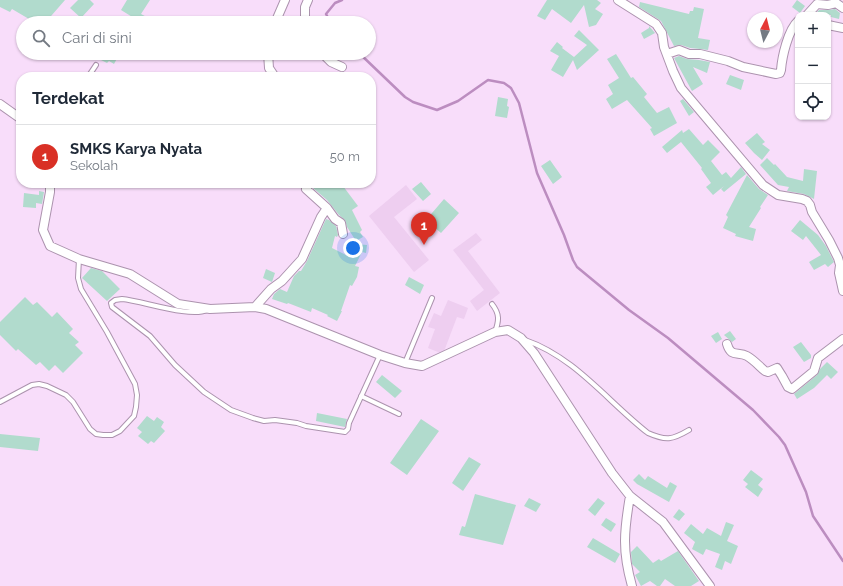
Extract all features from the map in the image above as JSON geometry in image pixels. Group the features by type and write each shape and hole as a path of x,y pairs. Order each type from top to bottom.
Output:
{"street":[{"path":"278,16 285,0"},
{"path":"304,16 305,7 308,0"},
{"path":"618,0 656,24 662,33 664,47 673,72 681,88 763,186 778,195 807,201 838,258 840,265 839,273 843,291"},
{"path":"810,12 817,4 828,5 836,3 843,8"},
{"path":"667,54 680,50 689,54 700,54 776,74 780,73 788,38 795,24"},
{"path":"831,26 843,28"},
{"path":"268,60 268,68 271,72"},
{"path":"329,60 342,67"},
{"path":"0,104 16,114"},
{"path":"50,188 43,230 50,246 79,259 130,274 178,304 210,309 255,307 266,309 380,355 405,363 422,366 495,332 508,330 520,338 534,352 612,474 630,496 663,522 710,586"},
{"path":"307,188 327,208 335,219 341,223 343,234"},
{"path":"255,307 302,259 321,217 327,208"},
{"path":"727,344 730,352 736,355 746,356 765,371 768,372 777,368 788,387 792,389 814,371 818,358 843,339"},
{"path":"630,496 624,544 626,561 632,586"}],"lane":[{"path":"91,72 96,65"},
{"path":"0,402 32,385 40,384 47,386 66,395 90,428 96,434 103,435 120,431 134,416 137,395 135,384 107,332 81,289 78,278 79,259"},
{"path":"405,363 432,298"},
{"path":"210,309 200,312 188,311 122,299 115,300 111,303 112,307 150,336 175,365 204,392 243,415 264,420 297,423 306,426 345,432 348,429 348,423 380,355"},
{"path":"492,304 499,318 495,332"},
{"path":"520,338 543,347 575,368 648,433 668,440 676,438 689,430"},
{"path":"361,396 399,414"}],"shaded area":[{"path":"406,185 417,199 394,217 429,260 414,272 369,216"},
{"path":"476,233 482,240 468,251 500,293 477,311 470,301 484,290 453,250"},
{"path":"448,300 468,308 464,319 457,317 443,354 428,348 435,329 428,327 434,313 441,316"}],"building":[{"path":"0,0 65,0 51,16 24,16 12,9 10,12 0,7"},
{"path":"78,0 90,0 94,4 83,16 79,16 70,8"},
{"path":"127,0 150,0 141,14 145,16 131,16 121,10"},
{"path":"547,0 597,0 601,3 595,9 603,14 596,25 589,27 584,5 571,23 552,9 545,20 537,16"},
{"path":"797,0 805,6 801,12 792,7"},
{"path":"640,2 689,14 690,11 693,11 694,7 704,9 698,38 710,40 708,50 690,48 681,45 674,46 661,21 639,7"},
{"path":"835,9 840,13 839,19 831,17 831,12 817,12 819,10"},
{"path":"649,26 655,33 644,39 641,33 649,28"},
{"path":"579,30 599,50 577,70 573,60 563,77 551,70 559,56 550,51 557,42 574,57 587,45 574,36"},
{"path":"616,54 631,78 633,77 647,94 644,97 657,113 669,107 677,123 654,136 650,129 652,128 627,100 612,109 606,99 613,94 608,85 619,78 607,59"},
{"path":"679,56 687,59 710,62 707,73 693,67 703,84 692,91 674,58"},
{"path":"101,60 116,60 114,64 109,61 107,63"},
{"path":"730,75 744,80 741,90 726,84"},
{"path":"498,97 508,99 507,106 509,107 507,118 495,116"},
{"path":"683,99 694,112 689,116 680,101"},
{"path":"689,129 703,145 708,140 720,152 711,161 722,175 726,172 731,178 741,167 746,174 724,192 721,189 724,186 713,195 706,187 711,183 701,169 702,168 681,142 667,153 662,147 682,130 683,133"},
{"path":"757,133 765,142 762,144 770,150 762,160 745,143"},
{"path":"767,158 787,177 803,181 804,169 817,171 814,199 804,194 787,191 789,187 778,185 760,165"},
{"path":"550,160 562,177 553,184 541,166"},
{"path":"747,175 759,189 768,195 749,227 756,229 753,241 735,236 736,234 723,228 728,217 726,215"},
{"path":"421,182 431,194 423,201 412,189"},
{"path":"313,188 344,188 358,206 352,210 362,230 360,232 363,237 356,241 347,227 345,220 327,200"},
{"path":"39,191 44,192 42,204 36,203 36,208 23,207 24,193 39,195"},
{"path":"444,199 459,213 441,233 426,220"},
{"path":"326,219 336,226 338,235 337,237 335,236 332,248 348,256 349,253 354,256 356,244 367,245 366,253 362,252 355,266 359,267 357,277 352,286 350,285 342,311 337,321 312,308 311,312 288,303 287,304 272,299 274,294 280,289 287,292 294,276 301,271 307,261"},
{"path":"800,220 818,235 826,246 834,262 828,267 825,264 814,270 809,262 821,255 806,236 803,240 791,231"},
{"path":"91,268 102,271 120,289 107,301 82,278"},
{"path":"266,269 275,273 272,282 263,278"},
{"path":"409,277 424,285 420,294 405,285"},
{"path":"25,297 33,305 37,302 52,317 57,312 73,329 69,333 79,342 75,345 83,353 63,373 55,365 49,371 40,362 36,365 18,349 16,351 0,335 0,322"},
{"path":"730,331 736,339 732,342 724,335"},
{"path":"718,332 722,339 716,343 711,336"},
{"path":"801,342 811,355 811,358 804,362 793,347"},
{"path":"827,362 838,372 831,379 827,375 814,388 797,399 794,394 817,375 820,369"},
{"path":"382,375 402,391 395,398 376,382"},
{"path":"317,413 347,419 345,427 316,421"},
{"path":"147,416 154,421 157,417 164,422 161,427 165,431 154,443 151,441 148,444 138,436 142,432 137,428"},
{"path":"421,419 439,431 407,475 390,463"},
{"path":"0,434 40,438 38,451 0,447"},
{"path":"469,457 481,464 463,491 452,483"},
{"path":"751,470 763,479 758,485 763,489 758,497 745,487 748,484 743,480"},
{"path":"639,474 645,480 648,476 667,488 670,482 677,486 669,502 637,484 633,480"},
{"path":"475,494 516,505 503,545 459,535 462,526 465,527"},
{"path":"529,498 541,504 536,512 524,506"},
{"path":"598,498 605,503 595,516 588,510"},
{"path":"679,509 685,514 679,521 673,517"},
{"path":"606,518 616,524 611,532 601,525"},
{"path":"726,522 734,525 727,541 738,546 731,564 725,561 722,570 715,567 720,554 706,549 703,555 692,549 695,542 684,533 691,524 703,534 707,528 721,536"},
{"path":"593,538 620,554 615,563 587,547"},
{"path":"637,546 653,563 659,559 661,561 678,551 699,581 691,586 675,586 665,579 660,586 657,586 650,581 641,586 635,575 640,572 632,564 631,552"}],"waterway":[{"path":"327,16 326,14 335,3 342,0"},
{"path":"366,60 405,97 413,102 437,110 458,101 488,80 504,83 511,88 519,103 537,173 577,267 629,310 668,338 753,410 779,437 785,445 806,492 813,516 843,561"}],"place":[{"name":"SMKS Karya Nyata","path":"424,245"}]}
